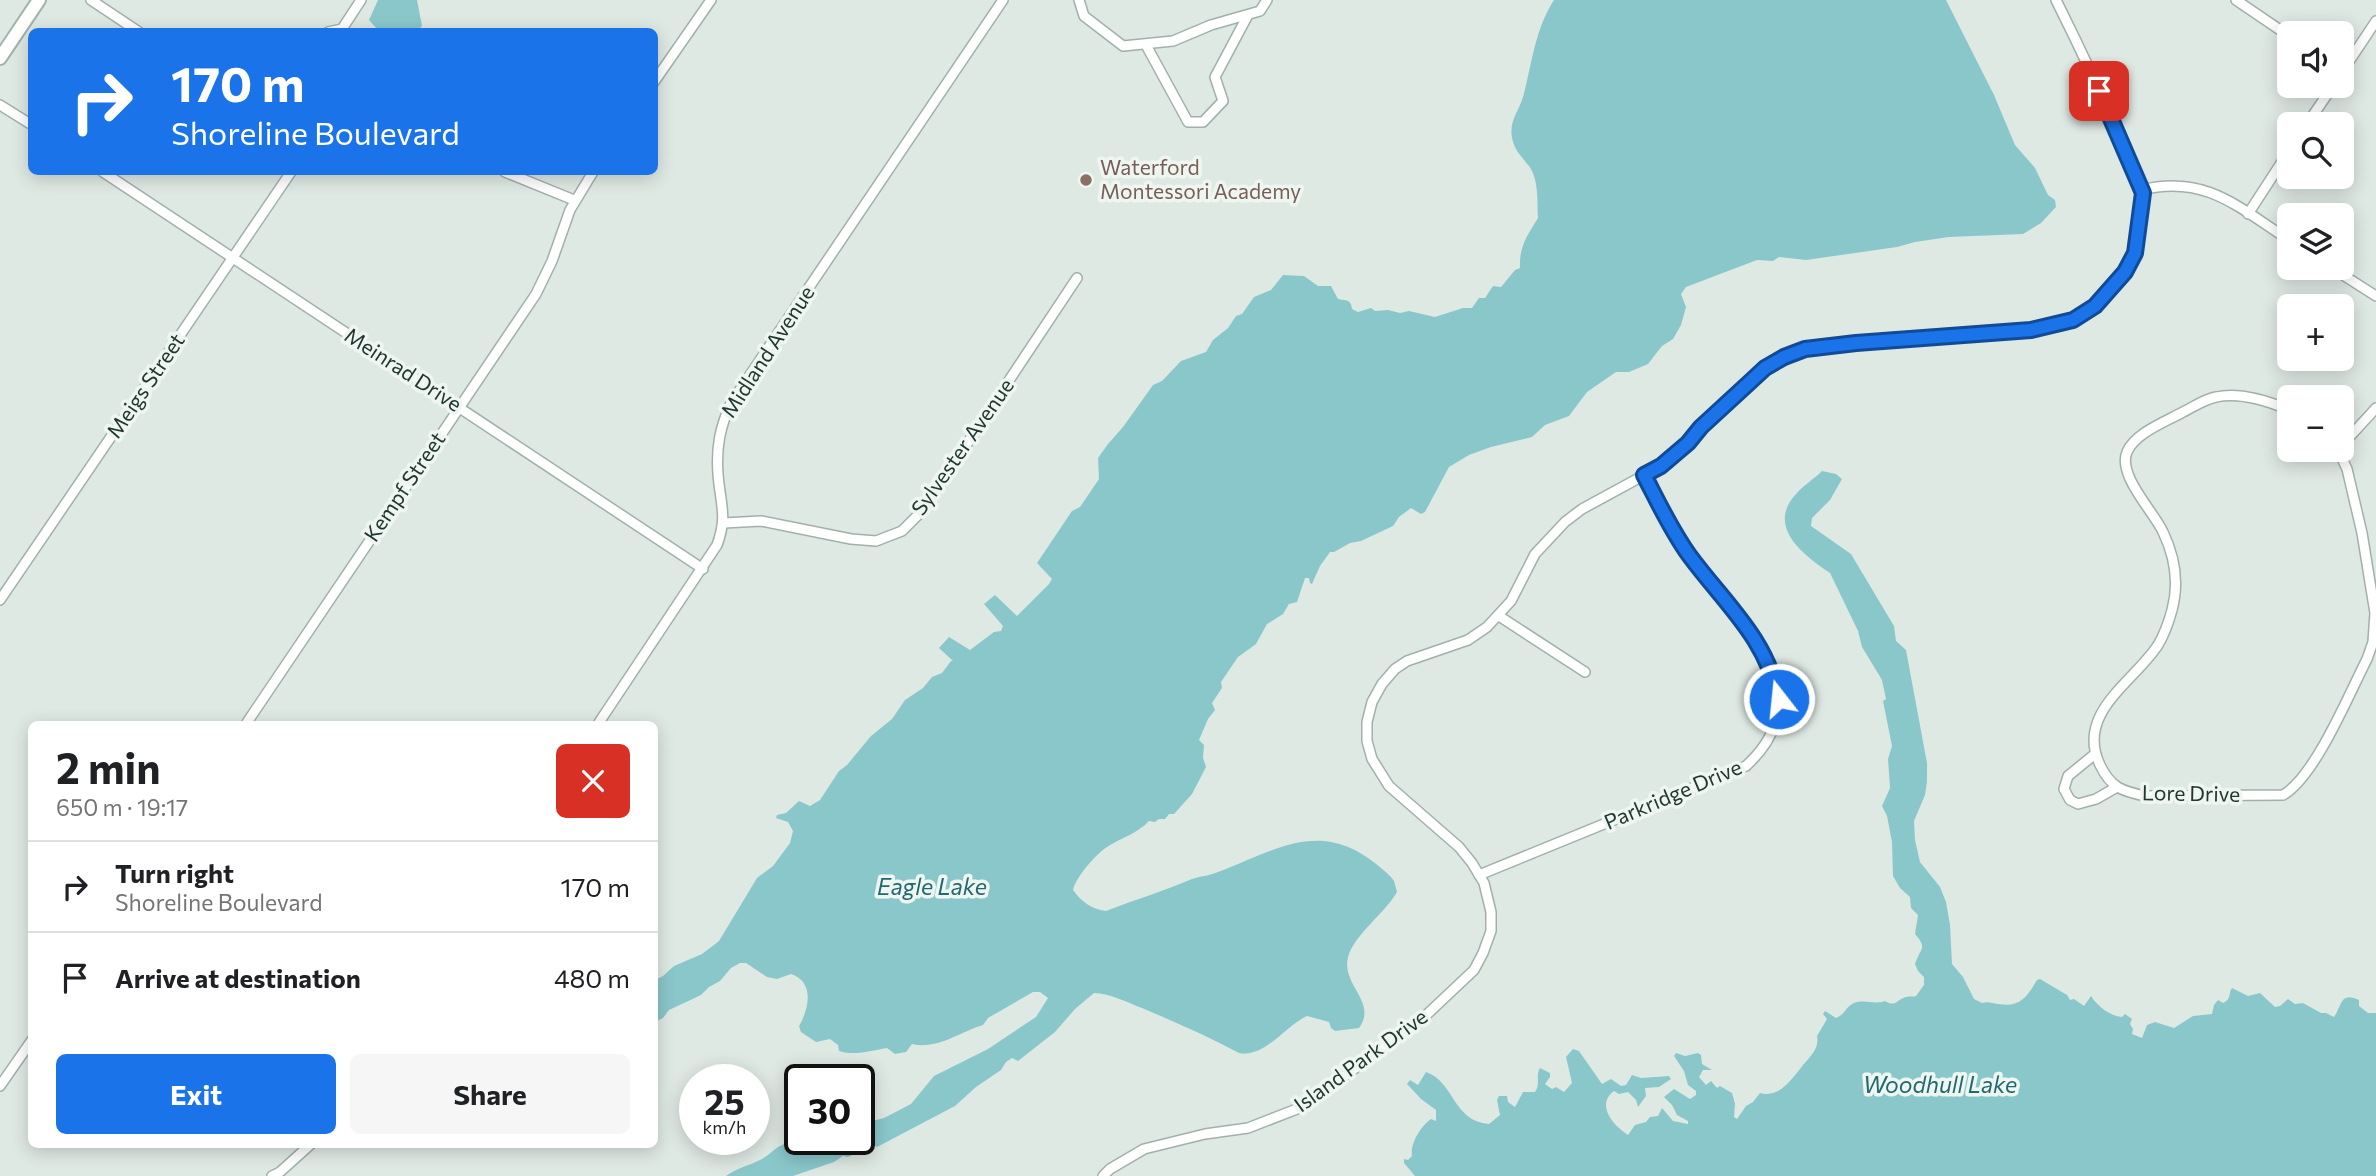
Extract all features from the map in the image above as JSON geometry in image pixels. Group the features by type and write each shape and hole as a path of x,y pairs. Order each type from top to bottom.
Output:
{"main road":[{"path":"0,58 39,0"}],"street":[{"path":"91,0 133,28"},
{"path":"343,28 361,0"},
{"path":"658,76 711,0"},
{"path":"1079,0 1084,16 1123,46 1173,41 1211,25 1260,11 1267,0"},
{"path":"2056,0 2111,116 2141,190 2164,184 2196,187 2225,199 2277,232"},
{"path":"2235,0 2277,28"},
{"name":"Midland Avenue","path":"600,721 717,545 724,523 717,443 722,422 731,403 1000,1"},
{"path":"1146,45 1188,121 1203,122 1223,101 1215,77 1248,15"},
{"path":"2354,54 2376,20"},
{"path":"0,105 28,122"},
{"path":"2248,214 2277,170"},
{"name":"Meinrad Drive","path":"108,175 703,569"},
{"name":"Meigs Street","path":"0,600 288,175"},
{"path":"512,175 574,200"},
{"name":"Kempf Street","path":"248,721 541,285 574,200 591,175"},
{"name":"Island Park Drive","path":"1103,1176 1144,1149 1194,1136 1248,1128 1302,1107 1421,1020 1474,970 1491,931 1491,912 1479,875 1459,847 1389,786 1372,759 1367,741 1367,722 1372,702 1395,669 1407,661 1468,640 1499,616 1511,601 1535,554 1544,543 1582,509 1661,466 1765,368 1784,357 1805,349 1856,343 2031,330 2073,320 2095,306 2125,272 2135,253 2141,221 2141,190"},
{"name":"Sylvester Avenue","path":"724,523 771,522 851,539 876,541 902,531 917,516 944,477 1077,278"},
{"path":"2351,280 2376,296"},
{"path":"2117,787 2096,799 2078,804 2070,800 2064,789 2068,776 2095,754 2093,735 2096,721 2159,644 2172,611 2176,588 2174,563 2163,532 2128,475 2125,464 2127,453 2138,439 2152,429 2195,405 2217,397 2266,401 2277,405"},
{"path":"2354,432 2376,408"},
{"name":"Lore Drive","path":"2095,754 2110,782 2123,791 2145,796 2283,795 2294,789 2312,765 2367,659 2373,642 2375,613 2362,533 2344,462"},
{"name":"Parkridge Drive","path":"1479,875 1746,766 1770,736 1779,699 1775,677 1763,651 1742,620 1687,552 1644,475"},
{"path":"1499,616 1585,672"},
{"path":"0,1086 28,1046"},
{"path":"272,1176 306,1148"}],"water":[{"path":"378,0 417,0 422,26 376,28 369,20"},
{"name":"Eagle Lake","path":"1554,0 1946,0 1994,95 2015,145 2035,168 2048,195 2055,200 2056,207 2041,223 2023,234 1949,237 1806,260 1779,257 1773,261 1757,260 1686,287 1681,294 1686,307 1681,325 1673,339 1662,346 1648,364 1629,372 1616,372 1587,392 1569,416 1545,425 1532,437 1491,447 1469,455 1449,467 1425,512 1421,514 1411,508 1399,517 1393,526 1330,552 1312,584 1309,578 1305,578 1297,602 1289,604 1283,614 1267,624 1256,644 1238,657 1221,682 1222,688 1212,703 1215,710 1199,740 1204,745 1203,758 1206,767 1192,794 1174,814 1155,822 1149,821 1103,850 1082,873 1073,890 1087,904 1106,911 1285,846 1326,841 1346,846 1368,858 1391,877 1397,892 1356,941 1348,957 1349,976 1364,1010 1364,1019 1359,1028 1335,1031 1329,1022 1307,1016 1258,1051 1239,1053 1113,996 1094,993 1075,1009 1055,1032 1018,1061 1012,1058 1006,1062 1001,1070 955,1106 877,1147 875,1120 911,1104 934,1076 988,1049 1036,1017 1048,998 1040,992 1033,992 988,1018 983,1025 930,1045 912,1044 906,1052 895,1054 887,1048 851,1053 839,1051 838,1045 830,1039 816,1042 801,1032 799,1026 808,997 807,989 799,978 791,974 777,979 767,977 746,963 740,963 701,995 669,1010 658,1020 658,978 674,966 702,954 719,941 757,878 773,866 790,843 793,831 788,822 776,818 777,815 786,813 799,801 810,806 820,800 839,771 871,736 892,719 905,700 923,688 932,677 942,673 953,661 939,648 949,637 970,650 994,632 1001,631 1003,626 984,604 995,595 1017,616 1049,584 1052,579 1037,563 1072,511 1080,507 1099,479 1098,458 1153,385 1162,381 1181,361 1206,352 1213,340 1228,328 1236,316 1242,314 1254,297 1271,290 1283,275 1304,276 1318,286 1331,286 1338,299 1349,302 1352,309 1358,312 1371,308 1375,311 1409,311 1435,317 1463,308 1472,308 1479,298 1485,298 1493,286 1501,287 1515,270 1520,268 1522,247 1538,218 1537,198 1532,172 1515,146 1512,127 1523,97 1542,23"},
{"name":"Woodhull Lake","path":"1822,471 1836,474 1842,479 1830,500 1812,518 1811,526 1851,554 1894,626 1896,641 1906,650 1927,763 1925,795 1914,821 1915,840 1920,862 1940,887 1946,902 1952,964 1963,977 1974,999 1982,1003 2017,1003 2040,979 2067,995 2070,1000 2074,999 2084,1006 2091,996 2109,1013 2122,1017 2125,1014 2132,1019 2132,1034 2142,1038 2147,1025 2155,1022 2174,1028 2193,1016 2212,1014 2214,1005 2218,1000 2223,1003 2226,1001 2232,988 2248,996 2260,993 2275,1007 2288,999 2295,1004 2303,1003 2334,1017 2342,1001 2348,997 2359,1000 2359,1006 2368,1013 2376,1013 2376,1176 1415,1176 1404,1163 1404,1159 1408,1160 1412,1156 1414,1140 1420,1130 1431,1119 1436,1121 1436,1110 1407,1084 1410,1080 1418,1085 1426,1072 1443,1084 1468,1116 1489,1124 1500,1115 1497,1100 1499,1096 1507,1096 1508,1102 1515,1107 1523,1092 1535,1092 1540,1068 1550,1073 1545,1084 1564,1092 1572,1083 1566,1057 1573,1049 1579,1051 1602,1084 1611,1079 1621,1086 1626,1085 1632,1075 1641,1078 1669,1076 1671,1079 1659,1087 1645,1088 1646,1096 1638,1107 1636,1100 1628,1092 1619,1094 1614,1091 1609,1097 1606,1109 1612,1121 1628,1135 1635,1125 1658,1116 1662,1108 1673,1121 1688,1124 1688,1121 1677,1115 1664,1097 1674,1089 1690,1099 1696,1095 1674,1056 1676,1053 1685,1056 1698,1053 1701,1055 1702,1064 1712,1070 1703,1070 1699,1077 1706,1085 1711,1081 1717,1088 1720,1086 1732,1093 1734,1117 1737,1119 1760,1093 1773,1093 1783,1087 1810,1057 1817,1046 1817,1036 1827,1019 1823,1014 1825,1011 1836,1018 1851,1004 1858,1002 1894,1003 1916,996 1924,985 1924,977 1915,964 1922,949 1915,934 1918,915 1911,908 1910,897 1900,888 1893,876 1892,842 1887,816 1882,806 1890,788 1888,759 1892,746 1883,701 1886,699 1882,680 1862,647 1858,631 1830,573 1799,548 1786,528 1788,505 1800,490"},
{"name":"Eagle Lake","path":"784,1144 784,1155 852,1155 843,1156 834,1162 793,1176 726,1176 763,1159"}],"place":[{"name":"Waterford Montessori Academy","path":"1086,180"}],"route":[{"path":"1779,699 1775,677 1763,651 1742,620 1687,552 1644,475 1661,466 1688,443 1701,427 1765,368 1805,349 2031,330 2073,320 2095,306 2125,272 2135,253 2143,193 2099,91"}]}
